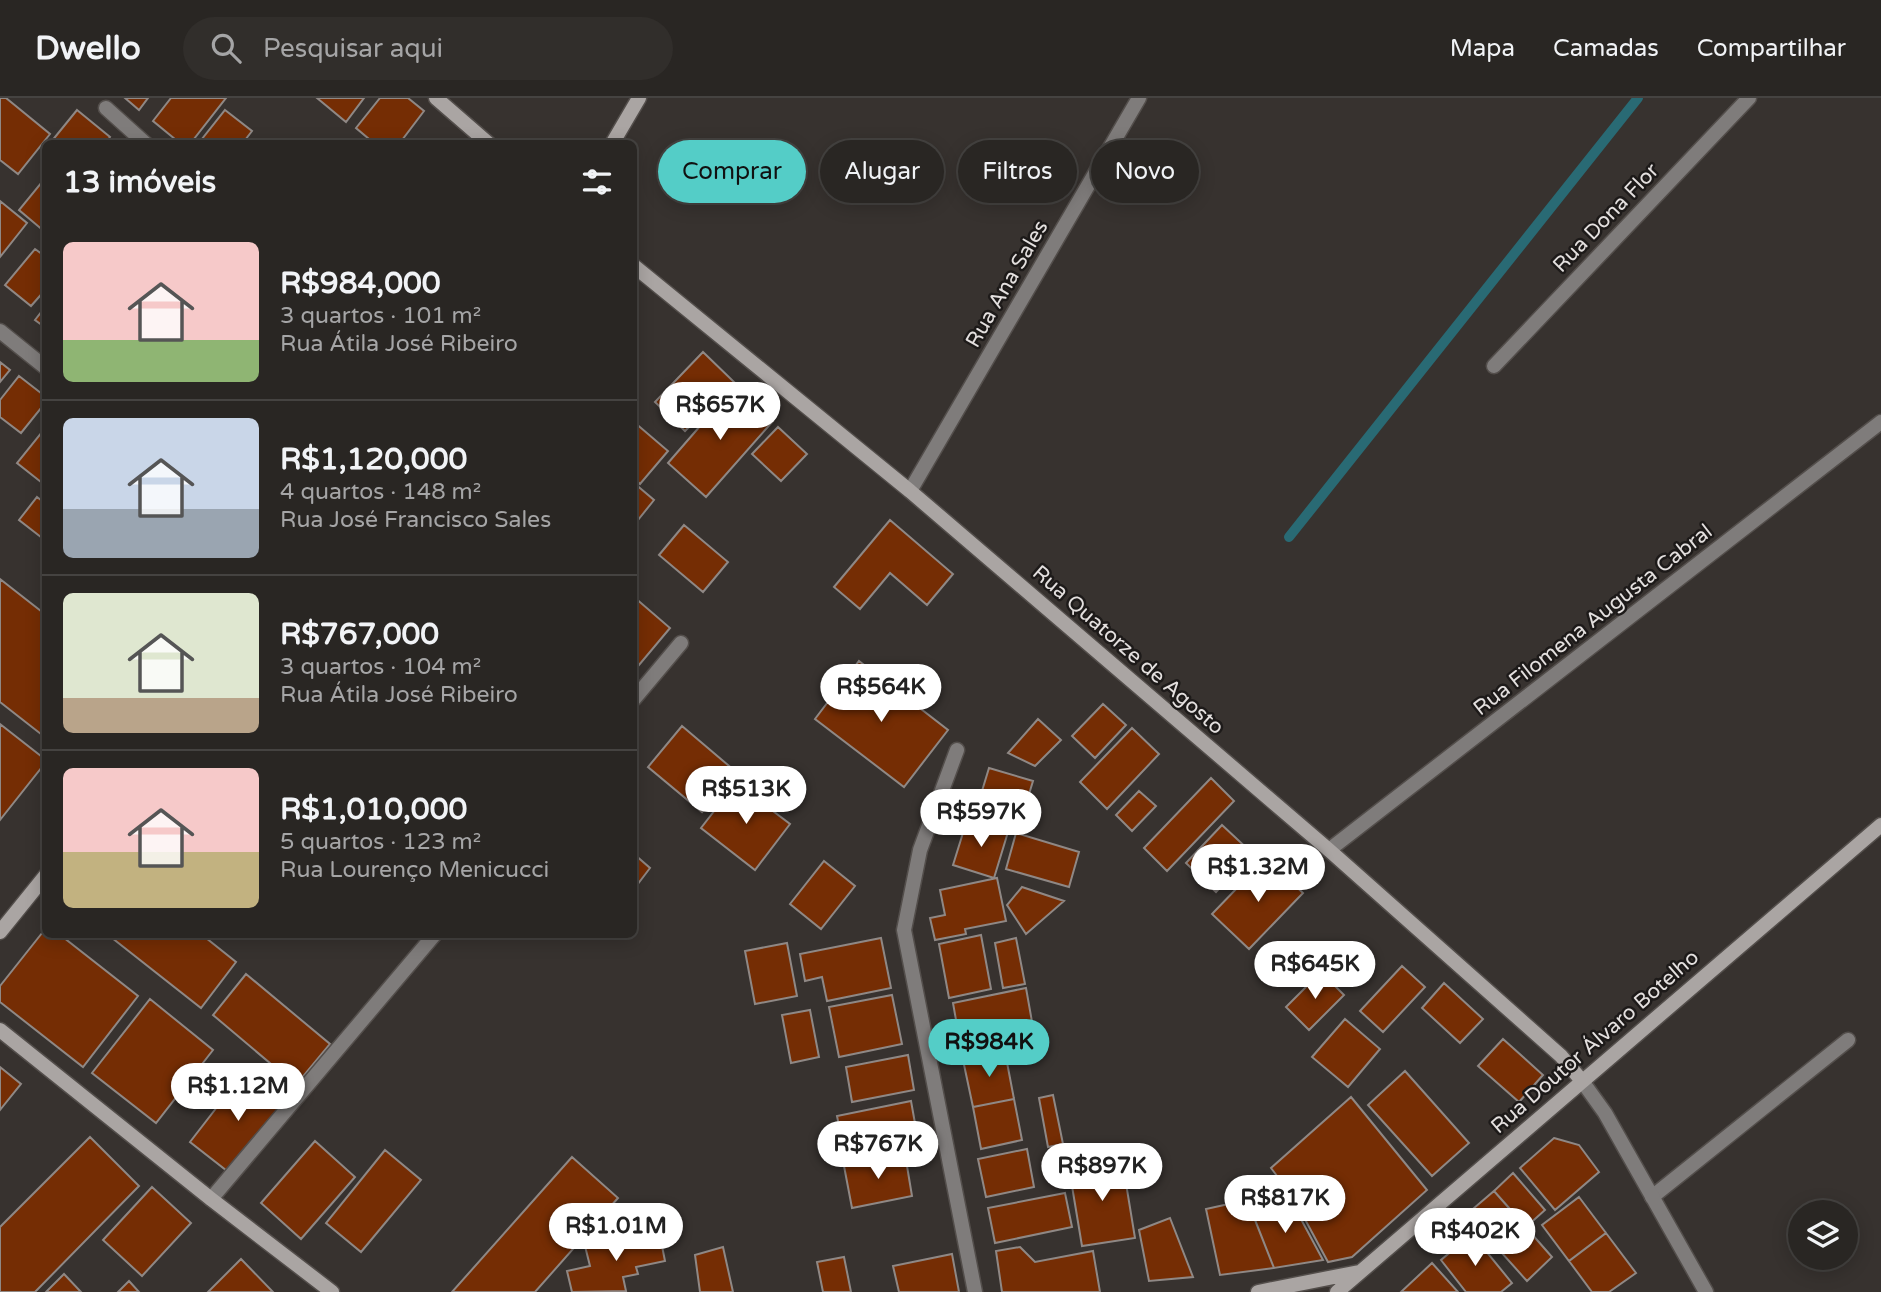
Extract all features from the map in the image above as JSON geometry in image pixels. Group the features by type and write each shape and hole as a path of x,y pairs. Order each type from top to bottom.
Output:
{"street":[{"path":"436,98 484,140"},
{"path":"614,140 639,98"},
{"name":"Rua Ana Sales","path":"910,491 1139,98"},
{"name":"Rua Dona Flor","path":"1493,366 1749,98"},
{"path":"106,108 142,140"},
{"name":"Rua Quatorze de Agosto","path":"637,268 910,491 1329,850 1562,1056 1582,1081"},
{"path":"0,331 42,365"},
{"name":"Rua Filomena Augusta Cabral","path":"1329,850 1881,422"},
{"path":"637,695 681,643"},
{"path":"957,750 920,850 904,930 975,1292"},
{"name":"Rua Doutor Álvaro Botelho","path":"1337,1292 1881,825"},
{"path":"0,932 42,880"},
{"path":"211,1199 432,938"},
{"path":"0,1030 332,1292"},
{"path":"1652,1197 1848,1040"},
{"path":"1582,1081 1601,1105 1706,1292"},
{"path":"1258,1292 1360,1272"},
{"path":"1299,1284 1315,1292"}],"building":[{"path":"0,98 6,98 50,134 42,140 42,144 18,174 0,160"},
{"path":"125,98 148,98 139,110"},
{"path":"171,98 226,98 193,140 176,140 153,121"},
{"path":"317,98 364,98 346,122"},
{"path":"380,98 408,98 424,111 402,140 370,140 356,128"},
{"path":"77,110 110,137 108,140 53,140"},
{"path":"225,110 252,131 245,140 201,140"},
{"path":"42,182 42,229 19,210"},
{"path":"0,201 27,223 0,257"},
{"path":"35,249 42,254 42,294 31,306 5,285"},
{"path":"42,311 42,325 35,320"},
{"path":"703,352 734,382 685,431 655,402"},
{"path":"0,362 10,370 0,382"},
{"path":"19,376 42,394 42,407 21,433 0,417 0,400"},
{"path":"734,387 773,421 706,497 668,463"},
{"path":"637,425 668,451 640,484 637,481"},
{"path":"778,427 807,454 781,481 752,454"},
{"path":"42,432 42,483 17,463"},
{"path":"637,486 654,500 637,521"},
{"path":"37,497 42,501 42,538 19,520"},
{"path":"890,520 953,574 927,605 890,573 860,609 834,587"},
{"path":"684,525 728,562 703,592 659,555"},
{"path":"0,579 42,612 42,735 0,702"},
{"path":"637,600 670,628 637,667"},
{"path":"859,661 948,730 904,787 815,719"},
{"path":"1103,704 1126,725 1095,758 1072,736"},
{"path":"1038,719 1061,740 1035,766 1008,753"},
{"path":"0,724 42,757 42,767 0,820"},
{"path":"682,726 735,771 702,812 648,767"},
{"path":"1132,728 1159,754 1107,809 1080,782"},
{"path":"989,768 1033,781 1019,827 975,814"},
{"path":"1211,778 1234,801 1167,871 1144,848"},
{"path":"736,783 790,824 755,870 701,828"},
{"path":"1139,791 1156,806 1132,831 1116,815"},
{"path":"967,820 1008,832 994,878 953,865"},
{"path":"1222,825 1252,853 1216,892 1186,863"},
{"path":"1016,833 1079,852 1069,887 1006,869"},
{"path":"637,857 650,868 637,885"},
{"path":"1266,858 1303,893 1249,949 1212,914"},
{"path":"824,861 855,886 821,929 790,904"},
{"path":"997,878 1006,921 965,929 966,934 935,940 930,918 945,915 940,890"},
{"path":"1022,887 1064,901 1026,934 1007,905"},
{"path":"42,933 42,938 64,938 138,996 83,1067 0,1002 0,986"},
{"path":"981,935 991,989 949,998 939,944"},
{"path":"112,938 206,938 236,962 201,1008"},
{"path":"881,938 891,988 827,1001 822,977 805,981 800,954"},
{"path":"1016,938 1025,984 1003,988 995,943"},
{"path":"787,943 797,996 755,1004 745,951"},
{"path":"1402,966 1425,987 1383,1032 1360,1011"},
{"path":"1321,972 1344,995 1309,1030 1286,1007"},
{"path":"246,974 330,1044 296,1085 213,1015"},
{"path":"1444,983 1483,1019 1460,1043 1422,1008"},
{"path":"1026,988 1034,1033 961,1048 953,1003"},
{"path":"892,995 902,1044 839,1057 829,1007"},
{"path":"150,999 213,1050 156,1123 92,1073"},
{"path":"810,1010 819,1057 791,1063 782,1015"},
{"path":"1345,1019 1380,1049 1348,1087 1312,1057"},
{"path":"1503,1039 1543,1075 1519,1102 1478,1066"},
{"path":"1005,1052 1014,1099 973,1107 963,1060"},
{"path":"908,1055 914,1090 852,1102 846,1067"},
{"path":"0,1067 21,1084 0,1110"},
{"path":"245,1071 286,1104 231,1174 190,1142"},
{"path":"1405,1071 1469,1143 1432,1176 1368,1105"},
{"path":"1053,1095 1063,1144 1048,1147 1039,1098"},
{"path":"1351,1097 1427,1190 1352,1257 1328,1262 1293,1197 1271,1168"},
{"path":"1014,1099 1022,1140 981,1149 973,1107"},
{"path":"911,1101 918,1140 845,1155 837,1116"},
{"path":"90,1137 139,1186 35,1292 0,1292 0,1227"},
{"path":"1554,1138 1579,1145 1599,1172 1555,1210 1520,1168"},
{"path":"315,1141 355,1177 301,1239 261,1203"},
{"path":"1027,1149 1034,1187 986,1197 978,1159"},
{"path":"385,1150 421,1180 361,1252 326,1223"},
{"path":"905,1154 912,1196 852,1208 844,1166"},
{"path":"572,1157 618,1198 535,1292 452,1292"},
{"path":"1122,1159 1135,1238 1082,1246 1069,1168"},
{"path":"1513,1173 1545,1210 1526,1227 1494,1191"},
{"path":"152,1187 191,1223 142,1276 103,1240"},
{"path":"1494,1191 1552,1257 1527,1281 1467,1214"},
{"path":"1065,1193 1072,1227 995,1243 988,1208"},
{"path":"1289,1197 1323,1260 1274,1268 1252,1212"},
{"path":"1579,1197 1606,1233 1569,1261 1542,1225"},
{"path":"1247,1200 1274,1268 1220,1275 1206,1209"},
{"path":"1170,1218 1193,1277 1149,1281 1139,1230"},
{"path":"659,1231 665,1261 636,1267 638,1274 623,1277 626,1291 572,1292 567,1271 590,1266 585,1246"},
{"path":"1606,1233 1636,1273 1609,1292 1592,1292 1569,1261"},
{"path":"1472,1234 1512,1283 1501,1292 1466,1292 1441,1260"},
{"path":"723,1247 733,1292 700,1292 695,1255"},
{"path":"1020,1247 1035,1262 1093,1251 1100,1292 1002,1292 996,1251"},
{"path":"952,1254 959,1292 899,1292 893,1266"},
{"path":"844,1257 851,1292 823,1292 817,1262"},
{"path":"241,1259 273,1292 208,1292"},
{"path":"1432,1263 1458,1292 1401,1292"},
{"path":"64,1274 81,1292 46,1292"},
{"path":"129,1281 139,1292 118,1292"}],"waterway":[{"path":"1289,537 1638,98"}]}
